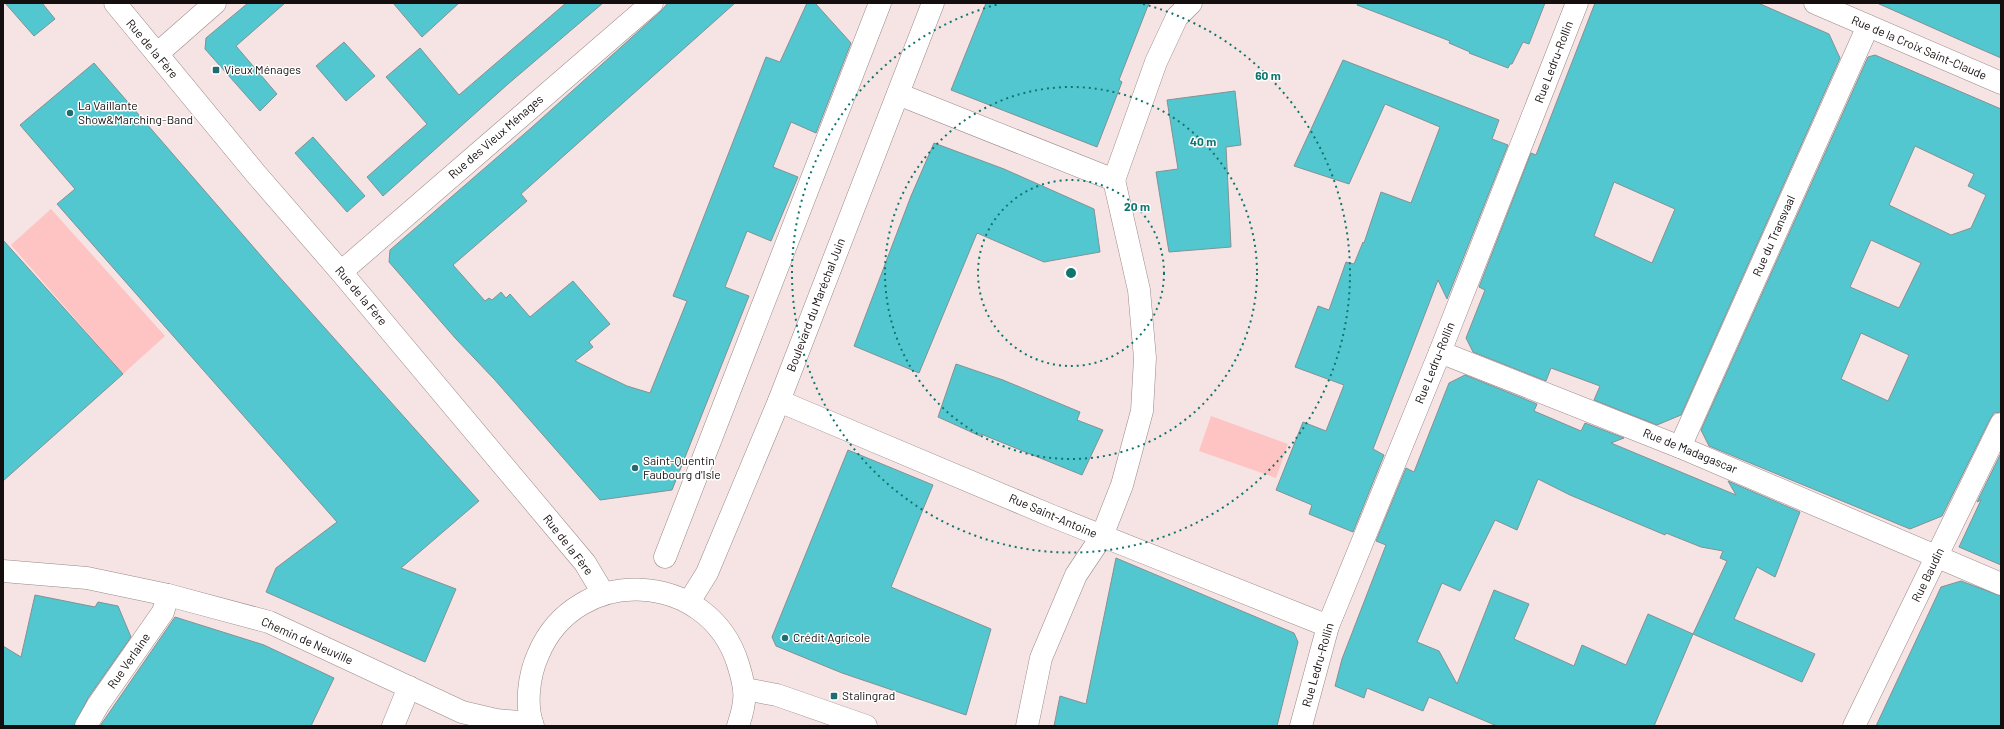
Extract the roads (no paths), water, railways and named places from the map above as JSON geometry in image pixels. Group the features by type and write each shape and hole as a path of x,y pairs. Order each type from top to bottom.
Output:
{"street":[{"name":"Rue de la Fère","path":"114,3 256,174 342,272 585,563 602,593"},
{"path":"157,54 215,3"},
{"name":"Rue des Vieux Ménages","path":"342,272 652,3"},
{"path":"665,557 880,3"},
{"name":"Boulevard du Maréchal Juin","path":"689,602 707,573 779,401 933,3"},
{"path":"1027,726 1041,658 1051,631 1076,575 1102,536 1122,485 1142,411 1145,358 1139,290 1114,180 1156,62 1177,17 1191,3"},
{"name":"Rue Ledru-Rollin","path":"1301,726 1328,626 1440,352 1577,3"},
{"name":"Rue de la Croix Saint-Claude","path":"1815,3 2001,83"},
{"name":"Rue du Transvaal","path":"1680,446 1868,26"},
{"path":"898,94 1114,180"},
{"name":"Rue de Madagascar","path":"1440,352 1680,446 2001,584"},
{"name":"Rue Saint-Antoine","path":"779,401 1102,536 1328,626"},
{"name":"Rue Baudin","path":"1854,726 2001,424"},
{"name":"Chemin de Neuville","path":"3,571 87,578 168,595 269,622 462,712 496,720 533,724"},
{"path":"533,724 529,695 532,668 543,642 560,620 582,603 602,593 635,588 663,592 689,602 715,623 734,652 745,689 738,726"},
{"name":"Rue Verlaine","path":"86,726 98,705 163,612 168,595"},
{"path":"393,726 409,687"},
{"path":"745,689 777,695 866,726"}],"place":[{"name":"Vieux Ménages","path":"216,70"},
{"name":"La Vaillante Show&Marching-Band","path":"70,113"},
{"name":"Saint-Quentin Faubourg d'Isle","path":"635,468"},
{"name":"Crédit Agricole","path":"785,638"},
{"name":"Stalingrad","path":"834,696"}]}
